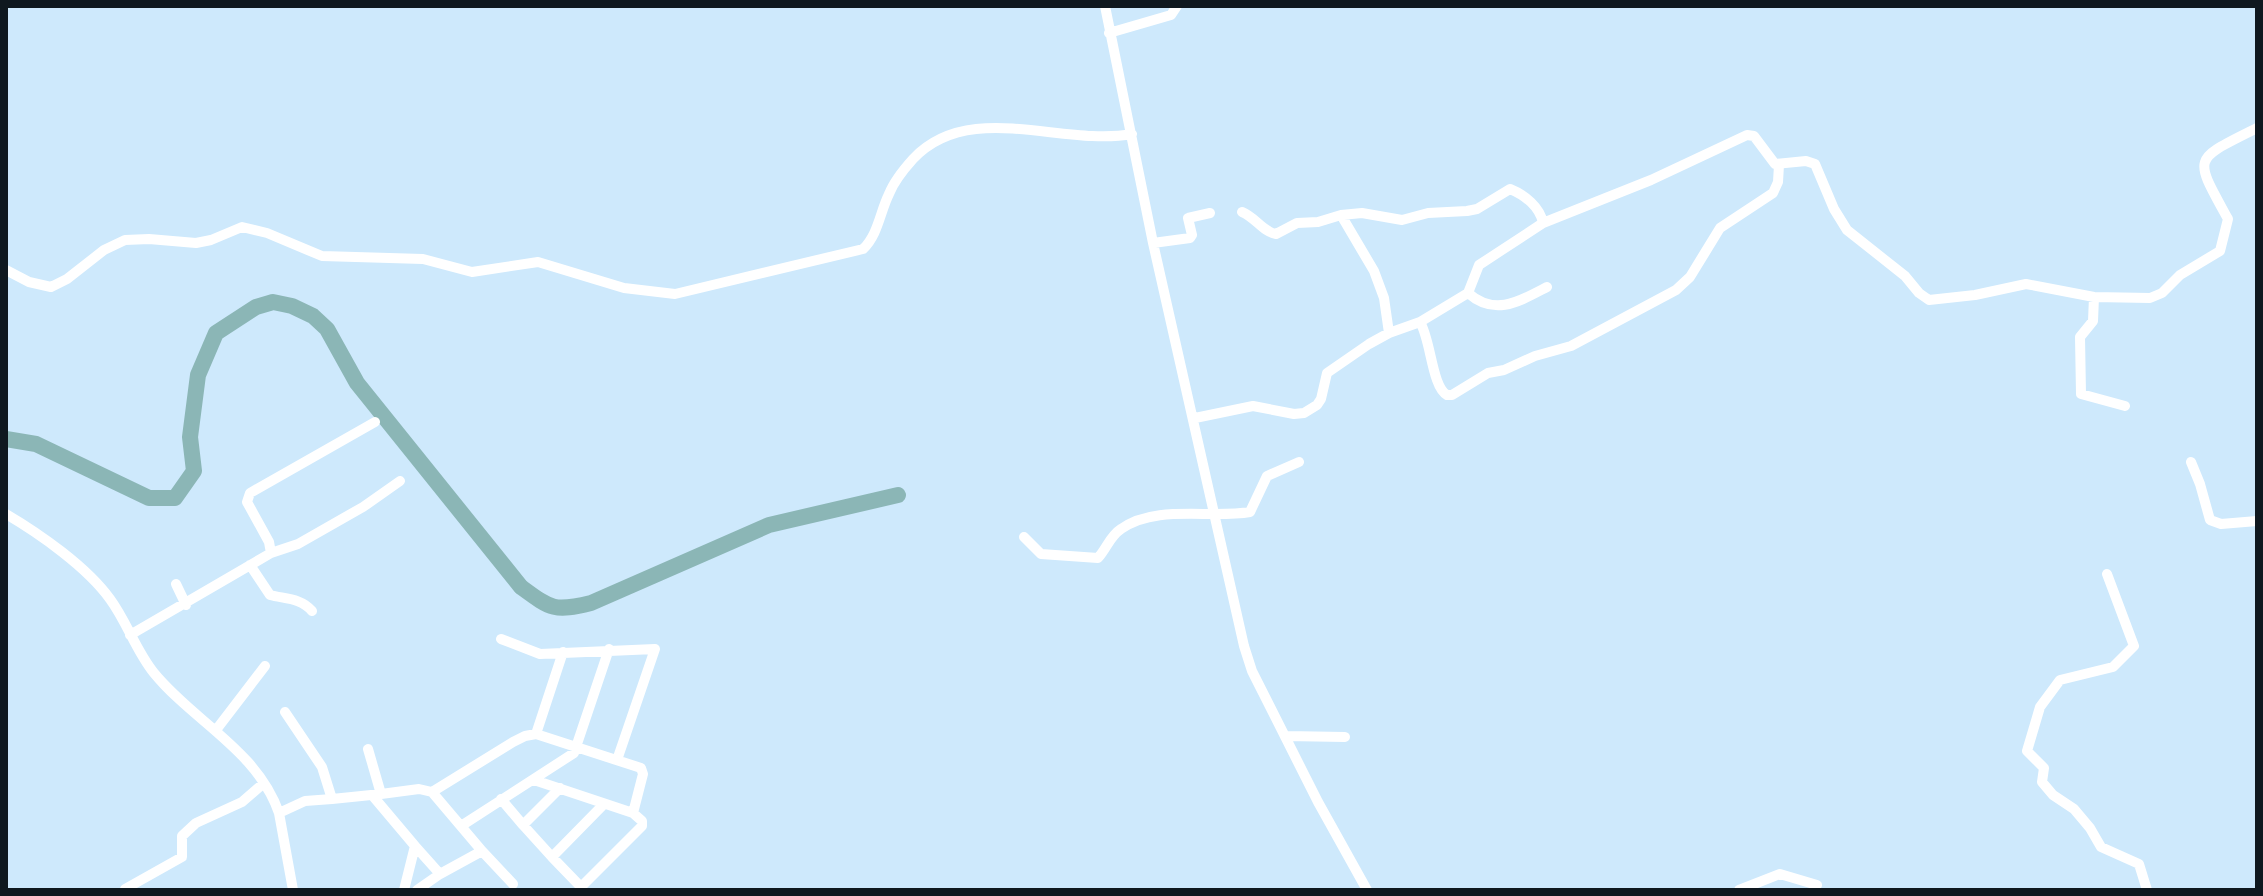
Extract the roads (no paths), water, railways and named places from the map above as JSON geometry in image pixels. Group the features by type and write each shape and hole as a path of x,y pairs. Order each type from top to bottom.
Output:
{"street":[{"path":"1105,6 1153,243 1195,418 1244,646 1252,671 1318,802 1367,890"},
{"path":"1109,33 1171,15 1177,6"},
{"path":"6,270 29,282 51,287 67,279 104,250 125,240 203,242 242,227 267,233 322,256 414,258 472,272 538,262 624,288 675,294 863,249 869,243 890,192 901,174 926,147 946,136 991,127 1096,138 1132,134"},
{"path":"1195,418 1253,406 1304,413 1321,399 1327,373 1389,333 1420,322 1468,293 1479,265 1543,223 1651,180 1747,135 1754,136 1772,162 1779,165 1806,161 1815,164 1847,230 1897,269 1929,300 1975,295 2026,284 2094,297 2150,298 2162,293 2180,275 2220,251 2228,219 2204,174 2203,163 2209,154 2257,128"},
{"path":"1420,322 1427,334 1439,389 1447,395 1488,373 1571,346 1676,290 1690,277 1720,228 1773,193 1778,182 1779,165"},
{"path":"1242,212 1276,234 1297,223 1318,222 1341,215 1362,213 1402,220 1428,213 1467,211 1477,209 1510,189 1535,206 1543,223"},
{"path":"1153,243 1190,238 1188,218 1210,213"},
{"path":"1341,215 1374,271 1384,298 1389,333"},
{"path":"1468,293 1487,305 1499,307 1512,305 1547,287"},
{"path":"2094,297 2093,321 2080,337 2081,394 2125,406"},
{"path":"271,553 269,542 247,502 250,493 375,422"},
{"path":"1024,537 1041,554 1098,558 1119,530 1135,521 1250,512 1267,476 1299,462"},
{"path":"2191,462 2210,520 2221,524 2257,521"},
{"path":"130,635 271,553 298,544 378,498 400,481"},
{"path":"6,514 96,581 112,601 153,672 250,763 279,813 293,890"},
{"path":"250,565 270,595 305,604 312,611"},
{"path":"2107,574 2134,646 2113,667 2062,678 2040,707 2027,751 2044,768 2042,782 2051,793 2074,809 2090,828 2099,846 2139,864 2147,890"},
{"path":"176,584 186,605"},
{"path":"501,639 540,654 655,649 617,760"},
{"path":"461,826 577,749 609,649"},
{"path":"536,734 563,652"},
{"path":"216,730 265,666"},
{"path":"285,712 322,767 332,799"},
{"path":"432,792 513,742 536,734 643,770 633,813"},
{"path":"1286,736 1345,737"},
{"path":"368,749 376,794 440,874"},
{"path":"501,799 580,889 642,826 642,821 633,813 534,780"},
{"path":"125,889 182,857 182,836 196,823 234,807 264,783"},
{"path":"523,825 560,788"},
{"path":"279,813 305,801 419,789 432,792 513,884"},
{"path":"552,857 604,804"},
{"path":"404,890 415,846"},
{"path":"417,890 482,851"},
{"path":"1739,890 1780,874 1817,885"}],"waterway":[{"path":"6,439 36,444 149,498 175,498 194,471 190,437 198,375 216,333 256,307 273,302 292,306 313,316 327,329 357,383 521,587 553,607 591,603 769,525 898,495"}]}
